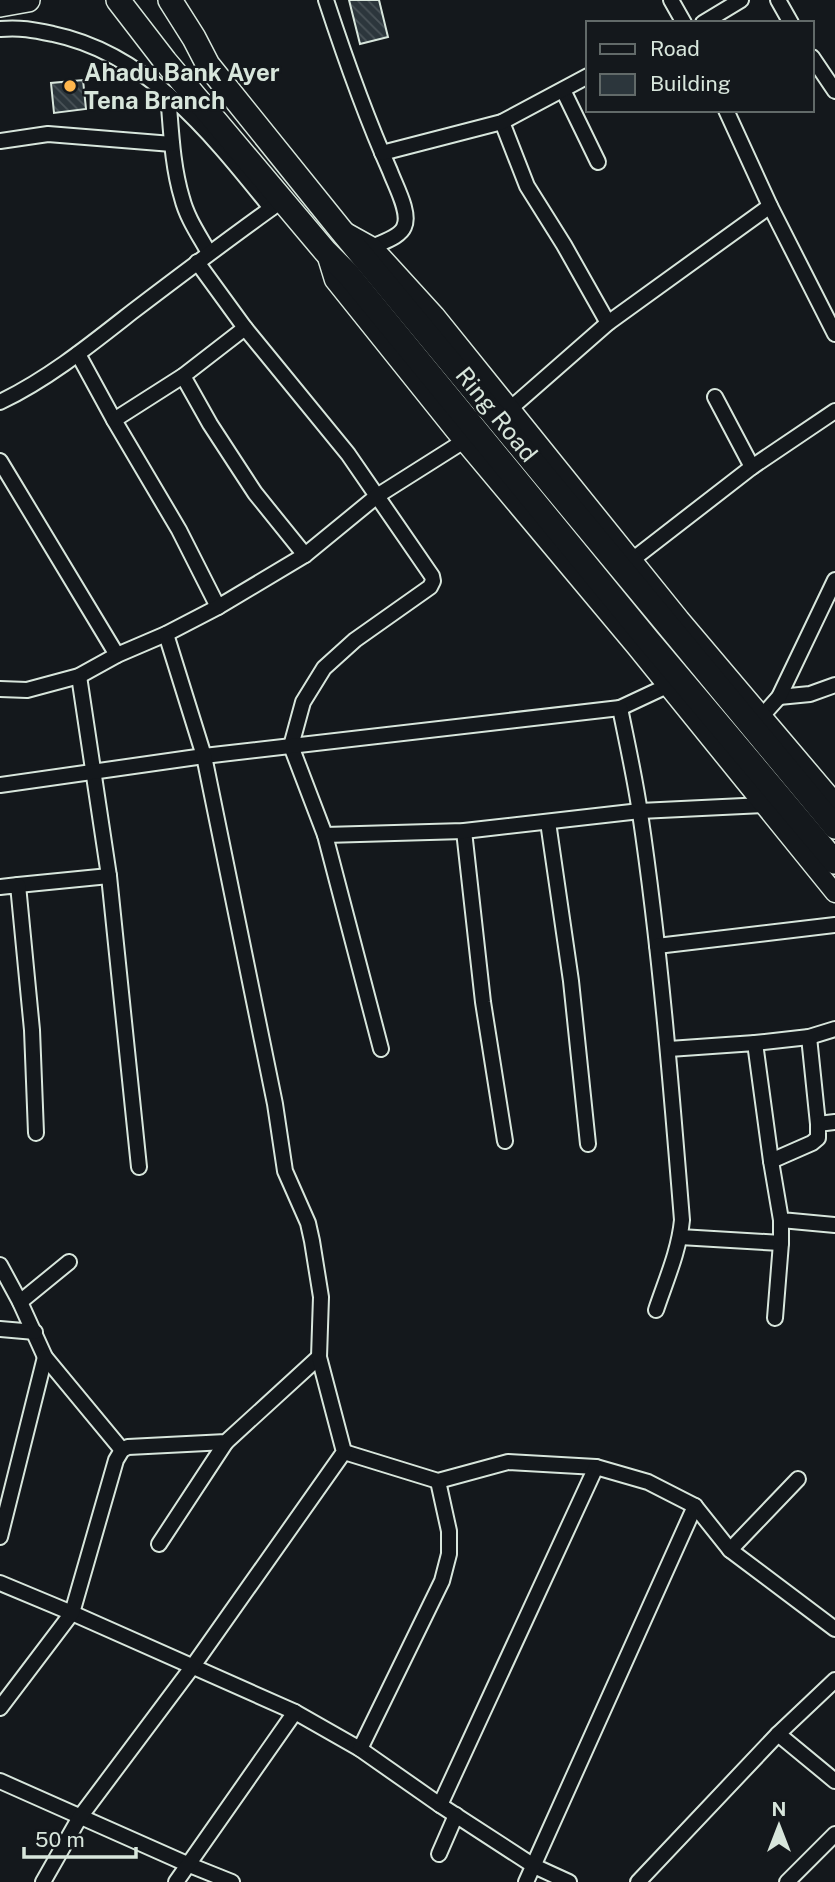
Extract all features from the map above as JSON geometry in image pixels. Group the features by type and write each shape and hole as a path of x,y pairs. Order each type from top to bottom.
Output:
{"highway":[{"path":"0,5 28,0"},
{"name":"Ring Road","path":"118,0 277,204 357,284 648,640 835,862"},
{"name":"Ring Road","path":"170,0 208,65 340,229 835,827"}],"street":[{"path":"326,0 369,122 406,214 404,229 373,247"},
{"path":"671,0 682,21"},
{"path":"706,21 741,0"},
{"path":"778,0 790,21"},
{"path":"0,29 20,27 76,39 124,61 160,86 277,204 78,354 27,389 0,402"},
{"path":"814,60 835,91"},
{"path":"382,153 502,121 586,77"},
{"path":"564,90 598,162"},
{"path":"167,94 182,200 203,258 245,328 348,454 430,572 433,581 430,587 355,640 324,668 303,702 291,746 325,835 381,1049"},
{"path":"727,112 770,206 835,334"},
{"path":"502,121 527,186 564,244 608,323"},
{"path":"0,141 48,134 172,144"},
{"path":"510,408 608,323 770,206"},
{"path":"340,229 373,247 435,315 632,560 835,802"},
{"path":"325,251 334,280 835,893"},
{"path":"114,420 183,376 245,328"},
{"path":"78,354 179,530 218,607"},
{"path":"183,376 210,424 255,493 305,555"},
{"path":"715,397 751,467"},
{"path":"632,560 751,467 835,411"},
{"path":"0,690 27,690 79,676 218,607 305,555 377,496 464,441"},
{"path":"0,461 117,655"},
{"path":"762,716 779,697 835,580"},
{"path":"43,1882 80,1817 193,1666 344,1452 319,1357 321,1297 312,1241 308,1223 285,1171 275,1104 204,757 166,634"},
{"path":"79,676 109,876 139,1167"},
{"path":"779,697 810,694 835,685"},
{"path":"0,785 291,746 620,708 667,686"},
{"path":"620,708 640,811 657,946 669,1049 682,1220 680,1237 656,1310"},
{"path":"325,835 464,831 640,811 764,805"},
{"path":"548,822 571,981 588,1144"},
{"path":"464,831 483,1002 505,1141"},
{"path":"0,887 109,876"},
{"path":"18,885 32,1030 36,1133"},
{"path":"657,946 835,925"},
{"path":"669,1049 809,1037 835,1029"},
{"path":"771,1161 818,1138 809,1037"},
{"path":"755,1043 781,1220 775,1318"},
{"path":"818,1124 835,1122"},
{"path":"781,1220 835,1226"},
{"path":"680,1237 781,1243"},
{"path":"20,1302 69,1262"},
{"path":"0,1265 45,1357 122,1450"},
{"path":"0,1329 35,1332"},
{"path":"0,1537 45,1357"},
{"path":"159,1544 226,1442 319,1357"},
{"path":"0,1708 72,1613 116,1460 122,1450 128,1447 226,1442"},
{"path":"344,1452 438,1481 508,1462 596,1467 648,1482 695,1506 730,1550 835,1629"},
{"path":"440,1805 596,1467"},
{"path":"730,1550 798,1479"},
{"path":"360,1749 442,1581 449,1554 449,1531 438,1481"},
{"path":"526,1882 695,1506"},
{"path":"0,1583 295,1712 360,1749 534,1866 569,1882"},
{"path":"638,1882 778,1734 835,1680"},
{"path":"176,1882 295,1712"},
{"path":"778,1734 835,1781"},
{"path":"0,1781 232,1882"},
{"path":"439,1854 456,1815"},
{"path":"787,1882 835,1833"}],"building":[{"path":"349,0 379,0 388,37 360,44"},
{"path":"83,80 86,109 54,113 51,83"}],"place":[{"name":"Ahadu Bank Ayer Tena Branch","path":"70,86"}]}
